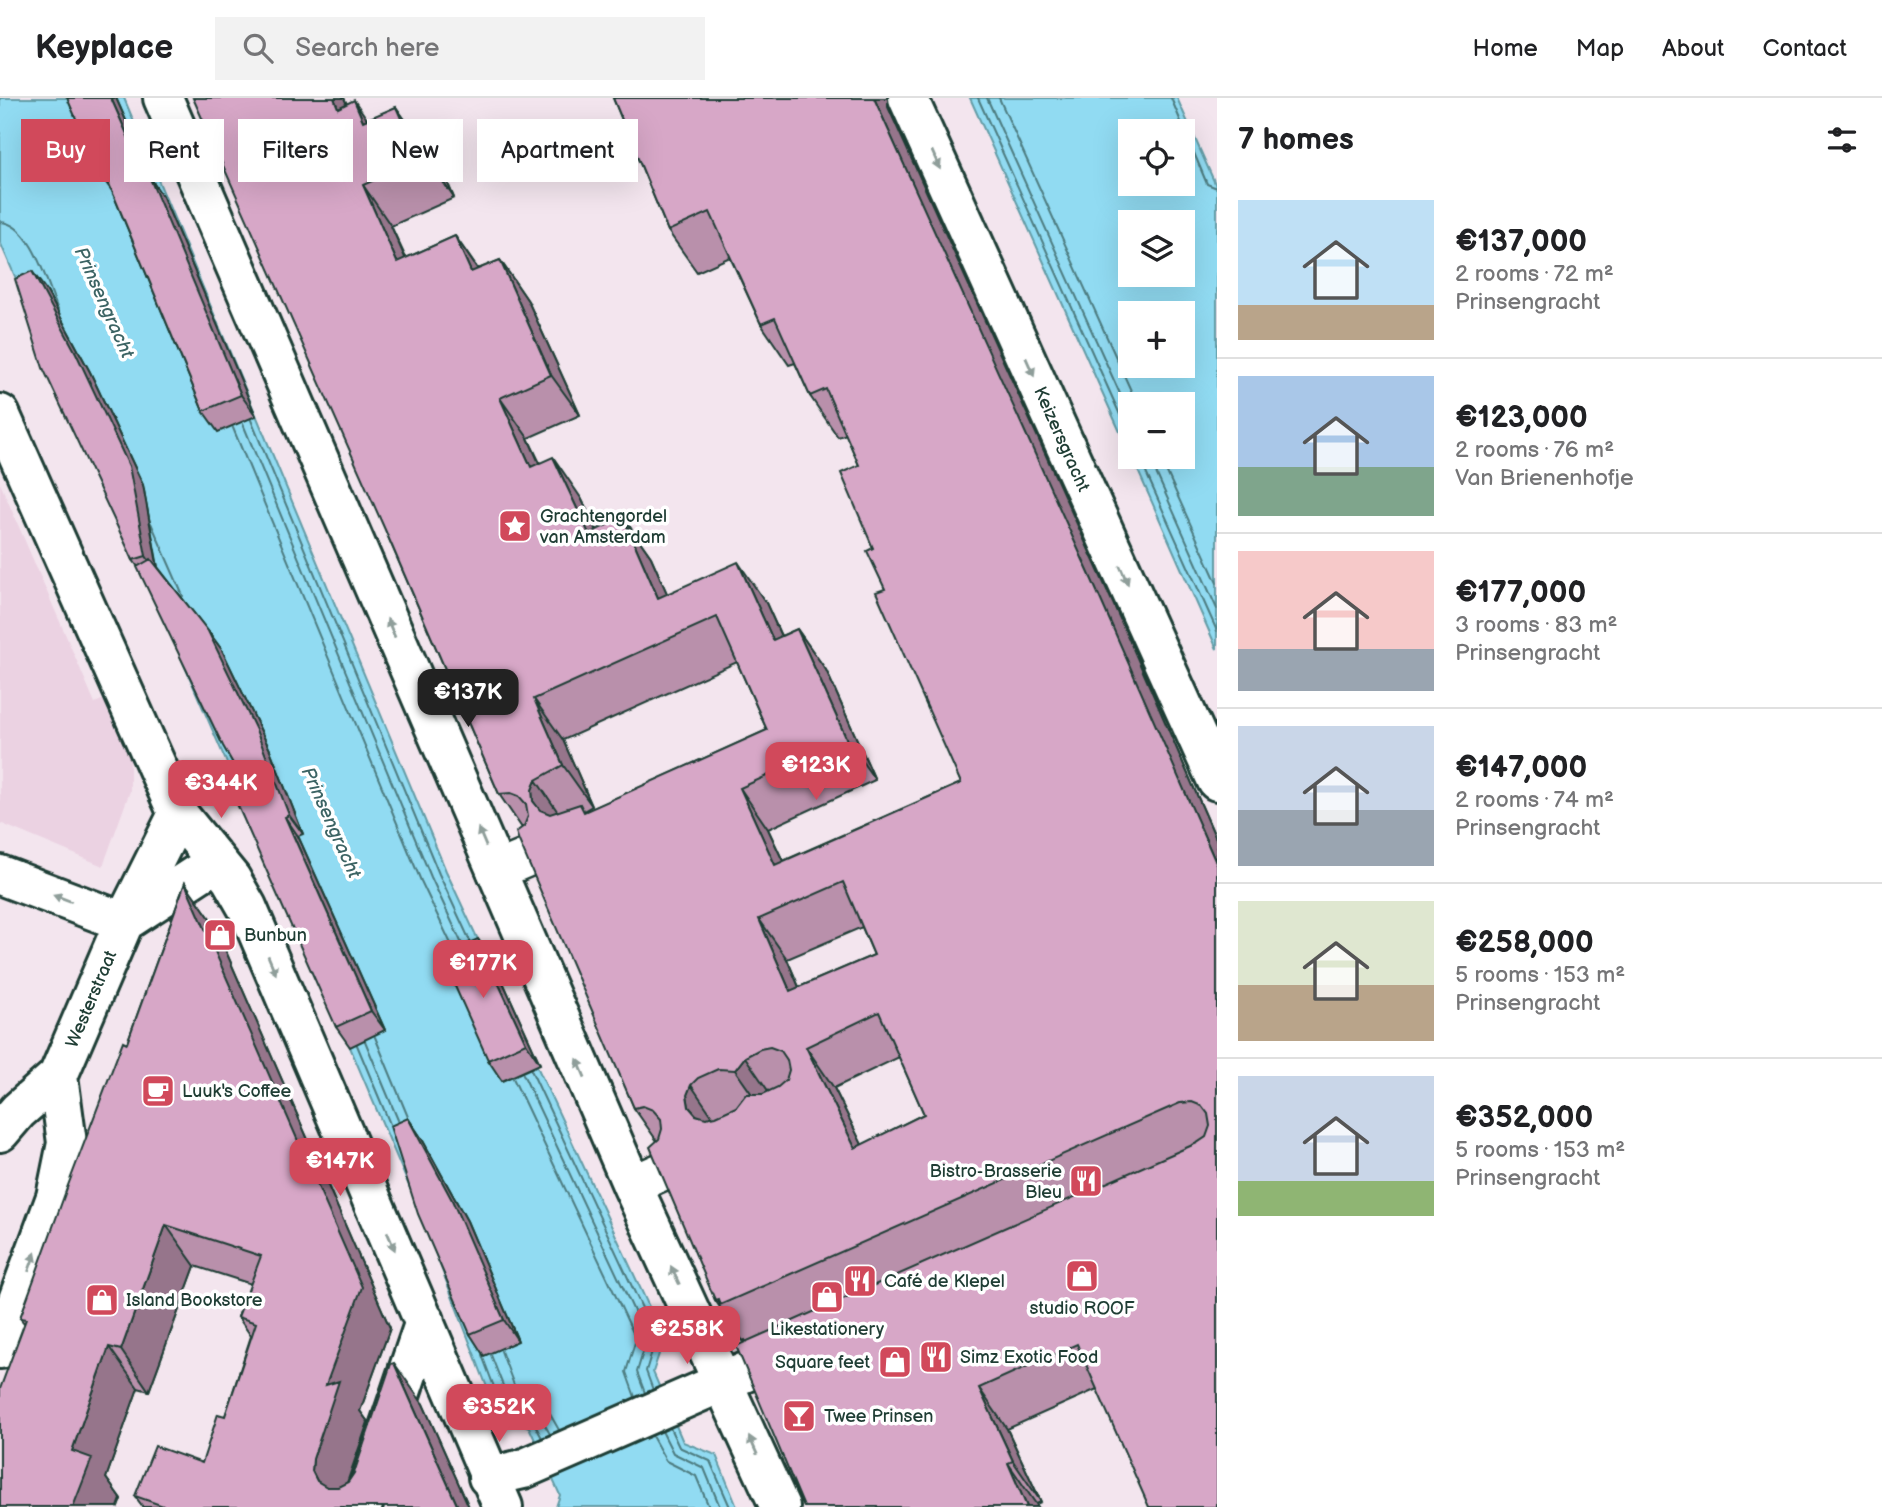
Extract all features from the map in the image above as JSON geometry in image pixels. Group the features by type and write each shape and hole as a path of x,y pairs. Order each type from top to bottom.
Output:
{"street":[{"path":"163,98 632,1185 725,1381 780,1507"},
{"name":"Keizersgracht","path":"908,98 1217,781"},
{"path":"0,414 178,814 231,878 247,906 425,1321 505,1485 672,1404 775,1359"},
{"name":"Westerstraat","path":"0,1132 18,1111 58,1076 124,922 178,814"},
{"path":"496,871 536,854"},
{"path":"0,875 124,922 216,862"},
{"path":"0,1349 56,1197 67,1143 58,1076"},
{"path":"632,1185 670,1168"},
{"path":"362,1507 425,1321"}],"shaded area":[{"path":"0,483 95,703 106,698 130,759 130,791 103,866 0,823"}],"water":[{"name":"Prinsengracht","path":"0,98 124,98 133,119 124,119 124,182 159,182 446,871 664,1339 653,1372 683,1442 716,1455 737,1507 556,1507 560,1495 529,1427 497,1413 415,1200 0,242"},
{"path":"970,98 1177,98 1186,119 1118,119 1118,196 1195,196 1195,138 1217,188 1217,649 1137,469 1195,469 1195,392 1118,392 1118,427"}],"building":[{"path":"67,98 111,98 124,127 124,182 152,182 241,395 203,411 108,182 110,119 76,119"},
{"path":"193,98 334,98 338,108 354,100 363,121 367,119 367,182 370,182 363,185 397,262 455,236 471,272 500,260 551,375 500,398 531,467 553,457 589,534 623,517 658,598 738,562 773,640 797,629 847,740 740,788 775,865 961,783 876,592 885,589 867,551 873,548 841,473 859,465 826,389 810,396 775,318 761,324 710,212 668,231 638,158 638,119 622,119 613,98 874,98 1092,580 1217,865 1217,1507 1149,1507 1077,1344 979,1388 1013,1461 1008,1463 1027,1507 804,1507 736,1346 1197,1143 1206,1137 1210,1126 1208,1114 1202,1106 1192,1102 1180,1103 720,1305 718,1299 715,1300 650,1147 659,1139 661,1119 653,1110 643,1106 634,1108 519,841 516,832 524,826 528,816 526,804 519,796 511,793 499,794 224,168 224,119 202,119","holes":["717,617 767,730 584,812 580,804 550,814 540,810 533,801 532,790 536,780 563,765 534,699","843,882 874,955 790,991 759,919","879,1012 924,1114 855,1148 806,1047","770,1047 781,1051 787,1060 789,1070 786,1080 778,1087 763,1094 746,1094 736,1107 716,1116 706,1118 696,1115 689,1107 687,1095 698,1078 718,1069 735,1070 745,1057"]},
{"path":"396,107 401,119 368,119"},
{"path":"32,271 76,353 129,466 146,556 133,560 43,368 15,279"},
{"path":"151,559 208,631 256,730 289,815 285,817 371,1011 336,1027 237,804 252,797 223,746 137,567"},
{"path":"185,883 362,1287 326,1385 339,1381 313,1459 312,1471 317,1481 327,1487 338,1487 348,1482 354,1473 391,1364 394,1363 458,1507 166,1507 135,1496 155,1446 202,1463 218,1414 225,1416 256,1323 238,1317 261,1256 166,1225 121,1350 109,1347 72,1451 92,1458 73,1507 0,1507 0,1389 26,1319 20,1318 123,1041 127,1043"},
{"path":"478,939 526,1043 488,1060 441,955"},
{"path":"408,1118 452,1200 504,1320 470,1334 418,1214 390,1126"}],"place":[{"name":"Grachtengordel van Amsterdam","path":"515,526"},
{"name":"Bunbun","path":"220,935"},
{"name":"Luuk's Coffee","path":"158,1091"},
{"name":"Bistro-Brasserie Bleu","path":"1086,1181"},
{"name":"studio ROOF","path":"1082,1276"},
{"name":"Café de Klepel","path":"860,1281"},
{"name":"Likestationery","path":"827,1297"},
{"name":"Island Bookstore","path":"102,1300"},
{"name":"Simz Exotic Food","path":"936,1357"},
{"name":"Square feet","path":"895,1362"},
{"name":"Twee Prinsen","path":"799,1416"}]}
